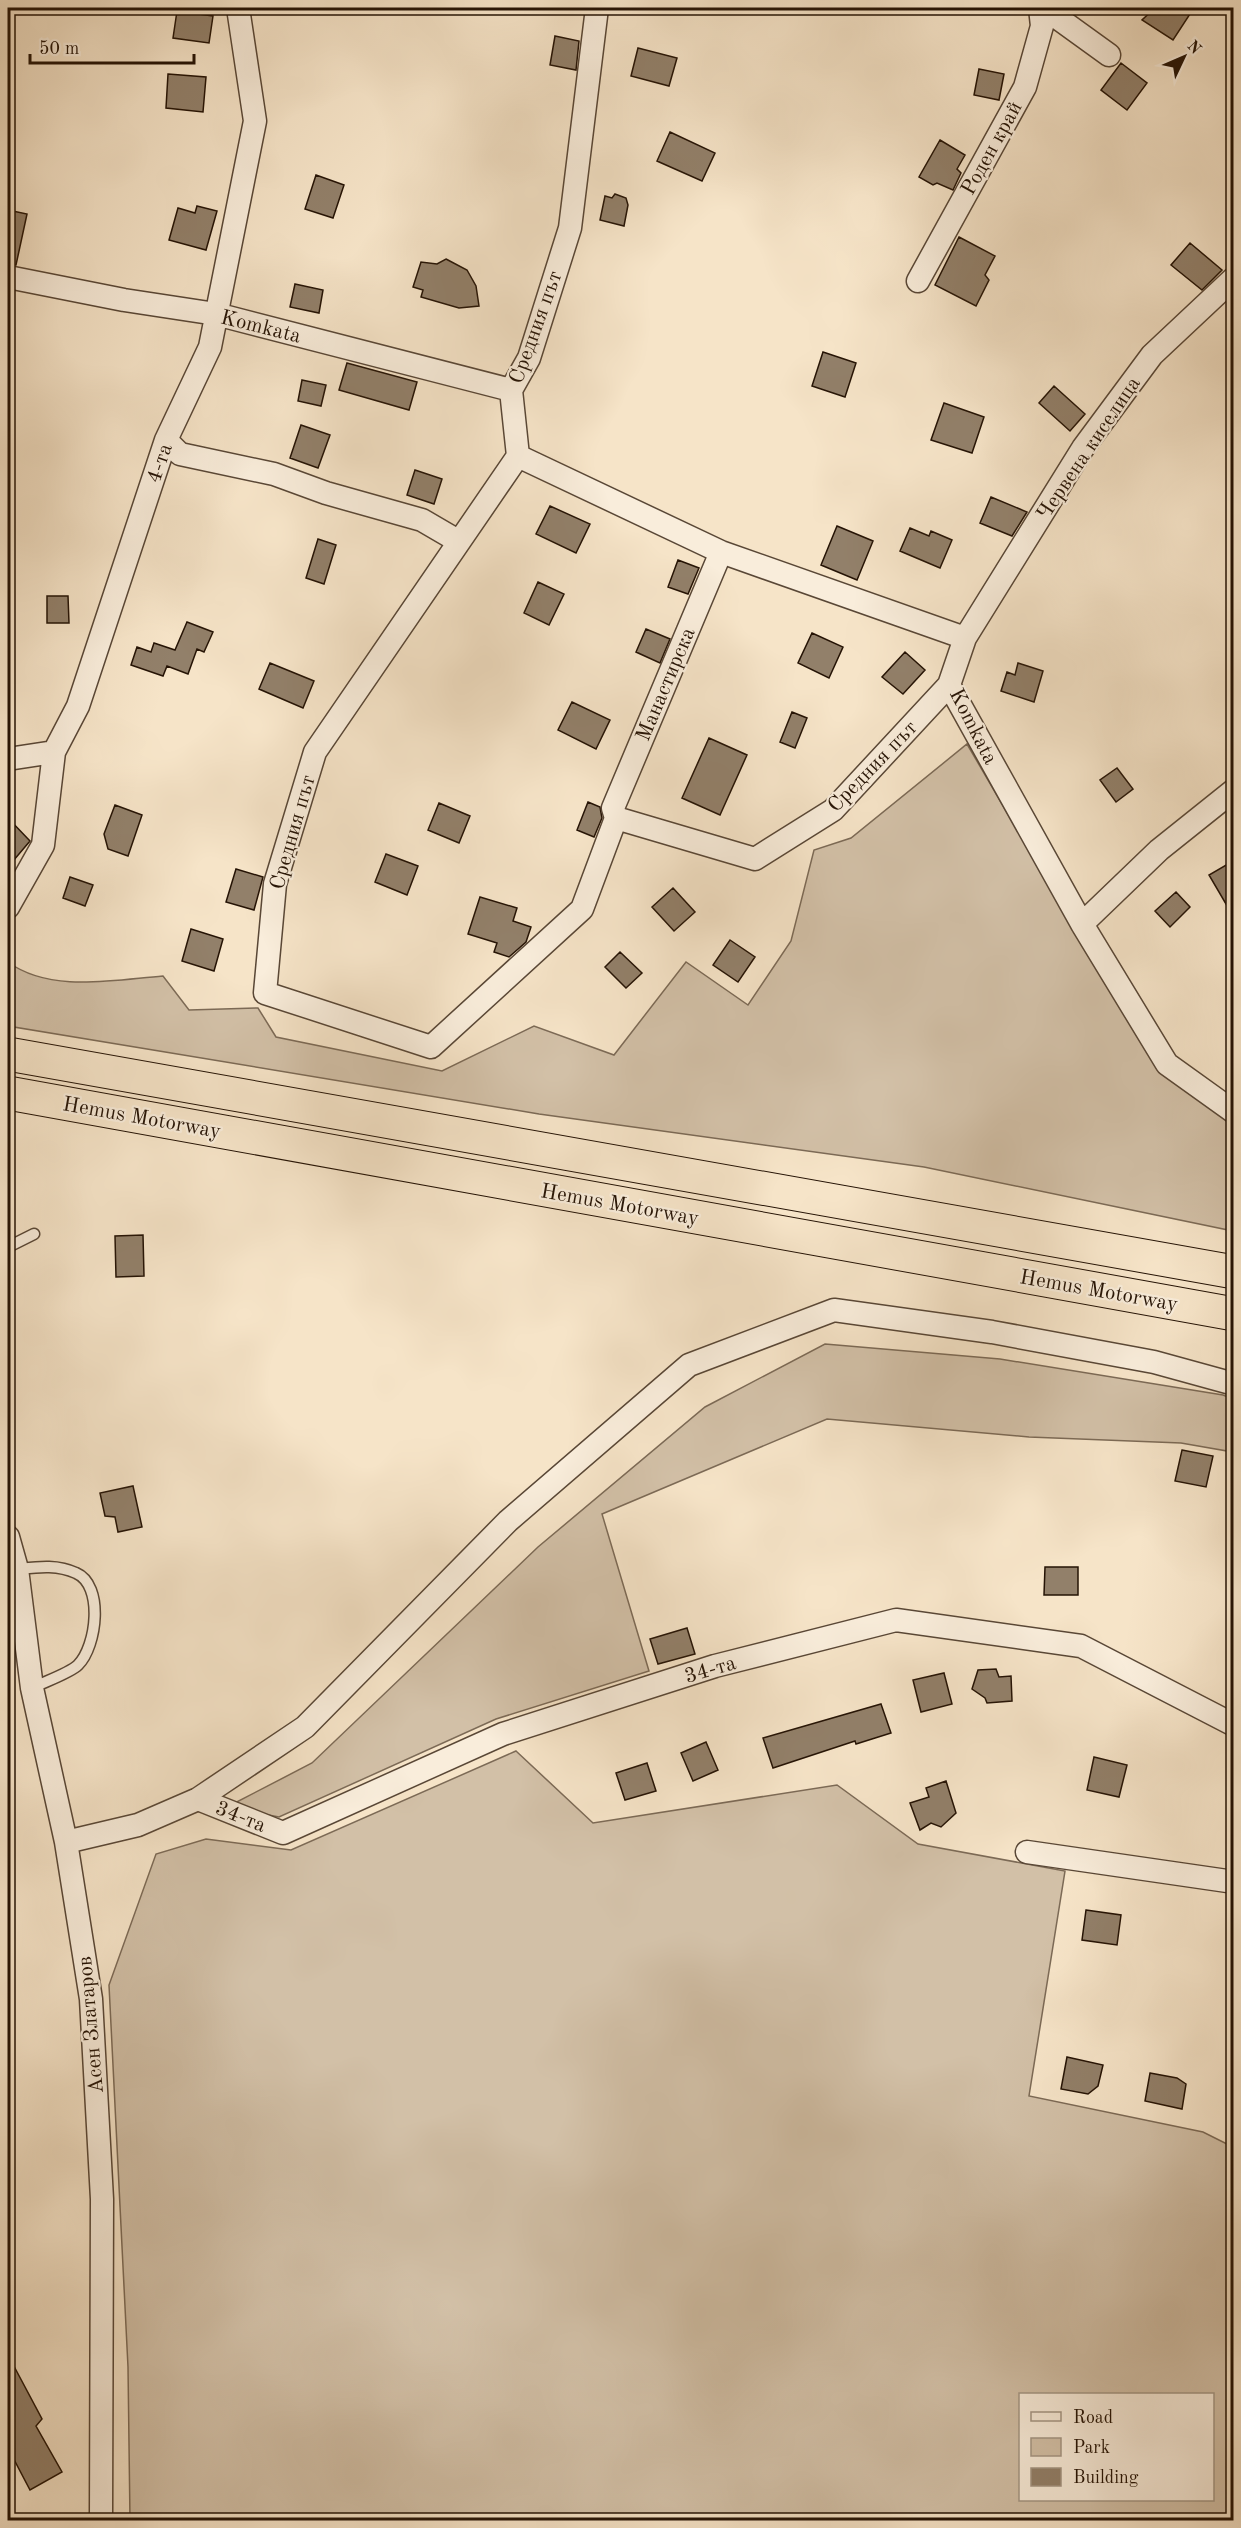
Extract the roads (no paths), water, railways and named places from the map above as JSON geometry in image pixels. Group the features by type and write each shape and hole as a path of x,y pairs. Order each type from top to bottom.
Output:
{"highway":[{"name":"Hemus Motorway","path":"8,1054 1233,1272"},
{"name":"Hemus Motorway","path":"8,1093 1233,1314"}],"street":[{"name":"4-та","path":"8,907 43,845 54,752 78,706 166,440 210,347 255,121 238,8"},
{"name":"Средния път","path":"597,8 570,228 529,358 511,390 518,456 315,752 275,884 265,993 431,1047 582,909 616,818 755,859 833,810 949,685"},
{"name":"Роден край","path":"918,281 1025,87 1042,26 1040,8"},
{"path":"1044,8 1109,55"},
{"name":"Komkata","path":"8,277 124,300 216,314 511,390"},
{"name":"Червена киселица","path":"965,638 1083,448 1152,355 1233,278"},
{"path":"166,440 180,454 274,474 326,493 422,520 458,541"},
{"path":"518,456 721,552 965,638"},
{"name":"Манастирска","path":"616,818 613,808 721,552"},
{"name":"Komkata","path":"965,638 949,685 1082,924 1167,1064 1233,1112"},
{"path":"8,759 54,752"},
{"path":"1082,924 1159,850 1233,790"},
{"path":"66,1842 138,1825 198,1799 304,1727 508,1521 689,1365 834,1310 992,1332 1154,1362 1233,1384"},
{"name":"Асен Златаров","path":"8,1537 17,1569 32,1688 66,1842 91,1999 102,2199 101,2520"},
{"name":"34-та","path":"198,1799 283,1833 503,1734 715,1666 896,1620 1081,1646 1233,1725"},
{"path":"1027,1852 1233,1882"}],"lane":[{"path":"8,1247 34,1234"},
{"path":"17,1569 55,1566 79,1574 92,1592 96,1618 88,1645 78,1665 32,1688"}]}
